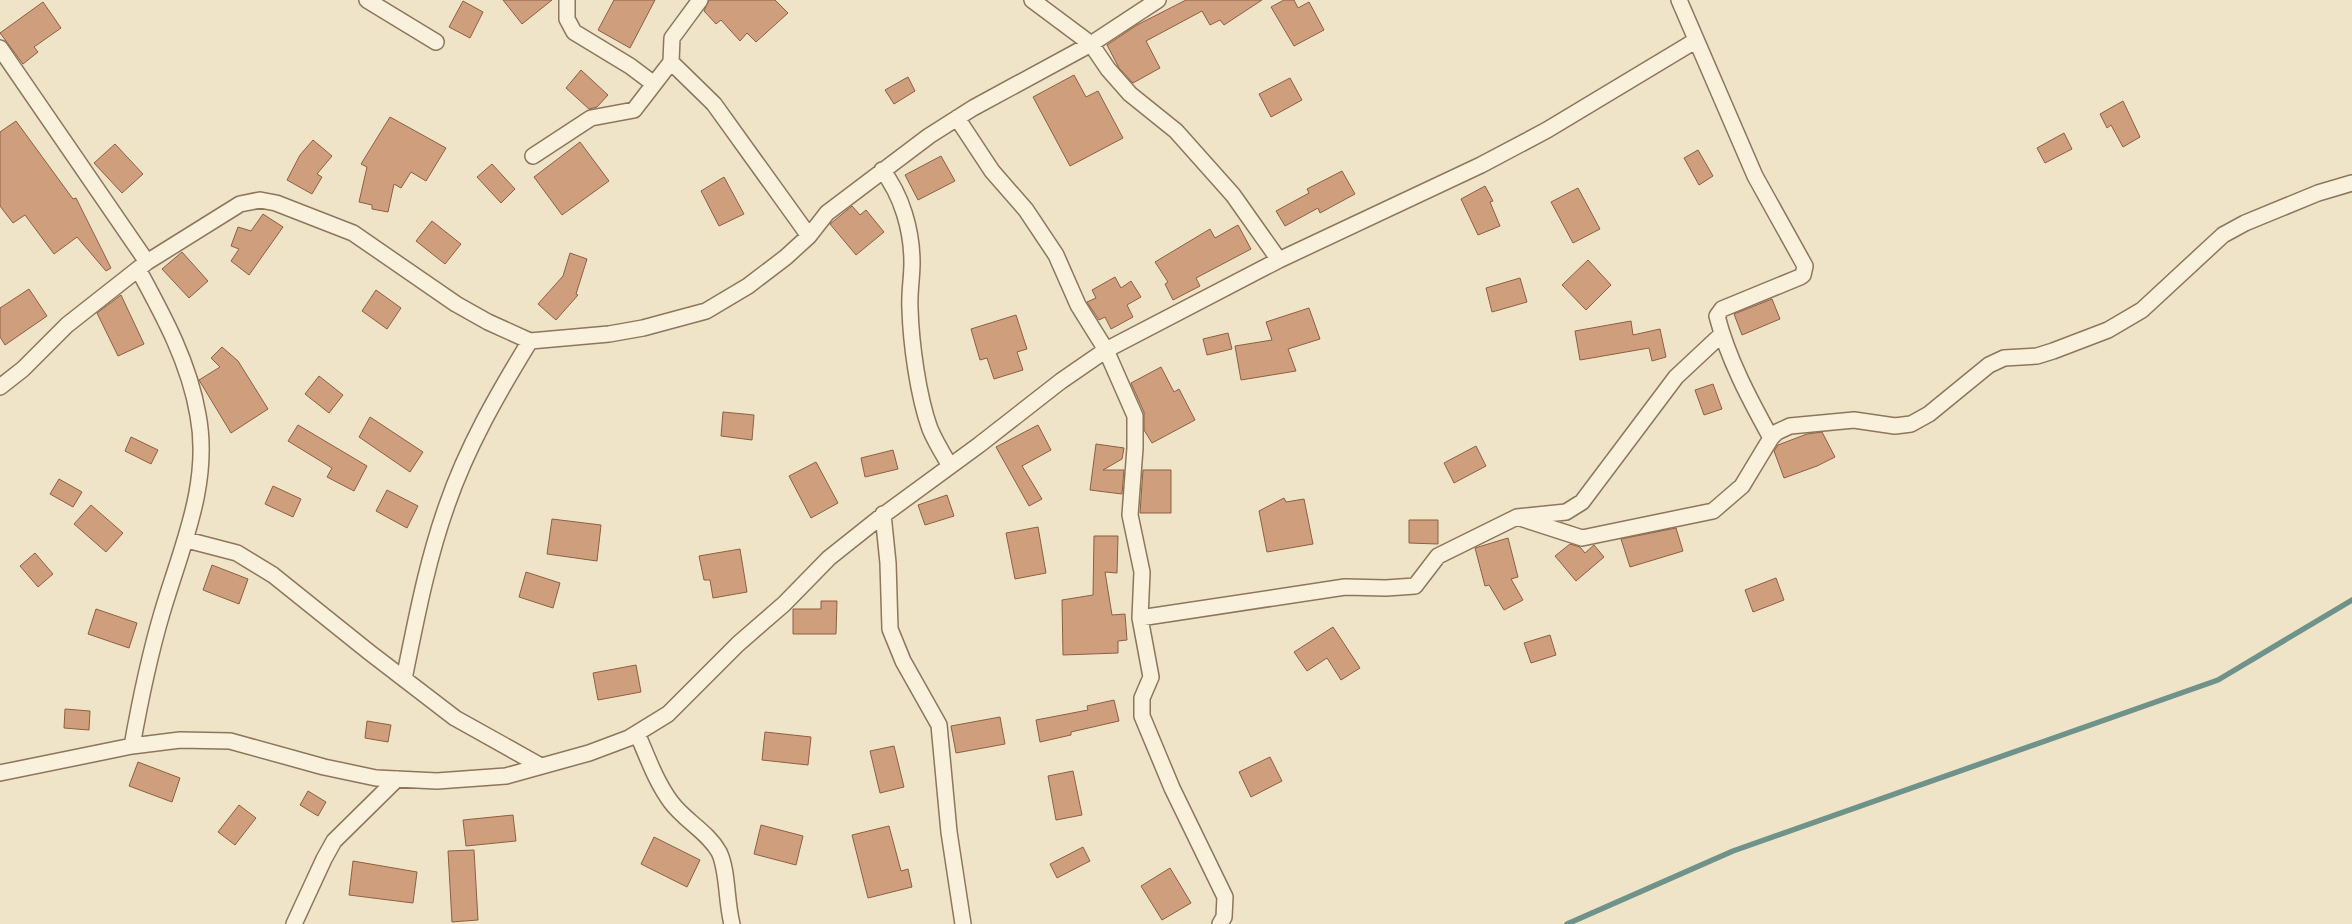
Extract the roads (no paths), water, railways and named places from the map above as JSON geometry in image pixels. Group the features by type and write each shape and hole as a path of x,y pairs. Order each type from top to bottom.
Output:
{"street":[{"path":"367,0 436,42"},
{"path":"567,0 567,19 574,32 630,66 654,84"},
{"path":"533,156 591,118 634,110 671,62 672,38 700,0"},
{"path":"1032,0 1091,44 1108,69 1130,94 1176,131 1208,164 1255,224 1279,260"},
{"path":"0,386 24,369 66,326 143,265 240,204 260,200 276,203 352,233 456,304 488,322 530,341 626,331 706,311 748,286 809,236 827,213 929,136 957,118 1091,44 1158,0"},
{"path":"1679,0 1695,41 1755,176 1805,266 1803,275 1800,277 1722,309 1717,316 1722,334 1751,400 1772,438"},
{"path":"0,773 132,746 180,740 230,741 324,767 376,778 437,781 506,776 589,753 637,733 668,714 731,650 784,604 829,558 883,514 950,466 1061,381 1106,350 1279,260 1481,166 1547,130 1695,41"},
{"path":"0,48 143,265 191,384 198,416 202,458 193,516 187,540 154,638 132,746"},
{"path":"671,62 714,104 809,236"},
{"path":"957,118 992,171 1026,210 1056,255 1078,305 1106,350 1135,416 1135,448 1130,515 1142,572 1140,618 1151,677 1142,698 1142,716 1172,788 1225,897 1224,917 1220,924"},
{"path":"882,170 890,180 903,211 910,239 912,262 910,308 921,398 931,430 950,466"},
{"path":"1517,517 1582,538 1712,511 1742,486 1777,432 1790,426 1854,420 1895,426 1911,424 1929,414 1989,365 2004,358 2037,356 2052,351 2108,330 2142,310 2223,235 2245,223 2318,192 2352,183"},
{"path":"1140,618 1345,587 1386,588 1415,586 1438,556 1517,517 1566,512 1582,502 1676,378 1722,334"},
{"path":"404,679 423,583 447,504 501,387 530,341"},
{"path":"883,514 888,563 890,629 902,661 939,725 949,832 962,924"},
{"path":"187,540 237,552 273,575 455,718 541,766"},
{"path":"637,733 671,802 688,821 708,837 718,852 725,874 727,904 732,924"},
{"path":"294,924 334,841 397,779"}],"waterway":[{"path":"1567,924 1733,851 2218,680 2352,600"}]}
